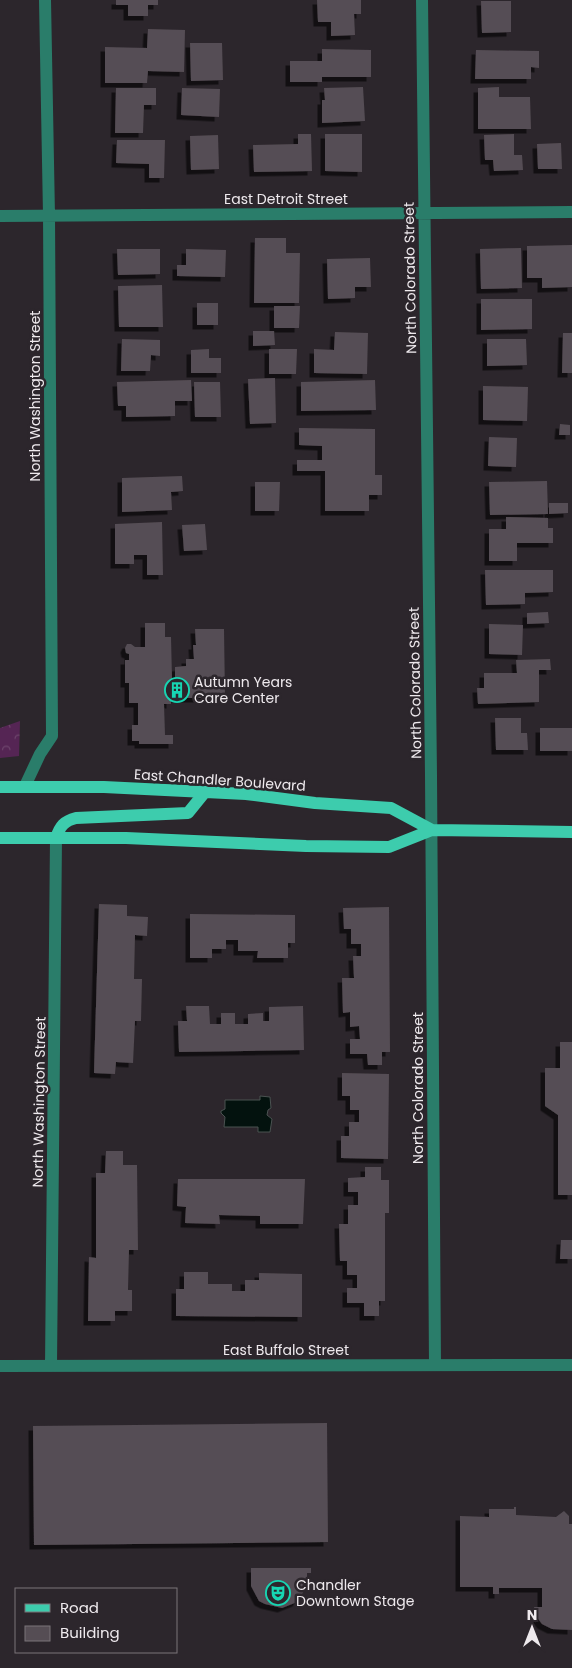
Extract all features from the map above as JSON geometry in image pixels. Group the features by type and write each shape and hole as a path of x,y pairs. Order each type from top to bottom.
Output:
{"main road":[{"name":"East Chandler Boulevard","path":"0,786 104,787 246,794 315,803 391,808 432,830"},
{"path":"56,838 62,826 68,820 76,818 188,812 205,792"},
{"name":"East Chandler Boulevard","path":"0,838 126,838 306,846 389,847 432,830 572,832"}],"street":[{"name":"North Washington Street","path":"25,786 40,754 52,736 49,216 45,0"},
{"name":"North Colorado Street","path":"422,0 432,830 435,1365"},
{"name":"East Detroit Street","path":"0,216 572,212"},
{"name":"North Washington Street","path":"51,1366 56,838"},
{"name":"East Buffalo Street","path":"0,1366 572,1365"}],"green space":[{"path":"20,721 19,756 0,758 0,728"}],"shaded area":[{"path":"260,1096 270,1097 271,1108 268,1110 267,1115 272,1119 270,1132 258,1132 258,1127 224,1127 225,1117 221,1111 225,1109 225,1100 260,1100"}],"building":[{"path":"116,0 158,0 158,5 148,5 148,16 128,16 128,5 116,5"},
{"path":"317,0 361,0 361,14 354,14 355,35 331,36 331,22 318,22"},
{"path":"481,1 511,1 511,32 482,33"},
{"path":"148,29 185,30 184,72 148,71 147,83 105,83 105,47 147,48"},
{"path":"190,43 222,43 223,80 191,81"},
{"path":"322,49 371,50 371,77 322,77 322,82 290,82 290,61 322,61"},
{"path":"476,50 539,51 539,68 531,67 531,79 475,79"},
{"path":"363,87 365,121 322,123 322,100 325,100 324,88"},
{"path":"499,87 499,97 530,97 531,129 478,129 478,88"},
{"path":"116,88 156,88 156,105 144,105 143,133 115,133"},
{"path":"182,88 220,89 219,117 181,115"},
{"path":"298,134 311,134 312,171 254,172 253,145 298,144"},
{"path":"325,134 362,134 362,172 325,171"},
{"path":"514,134 514,155 522,155 523,170 494,171 493,160 485,160 484,135"},
{"path":"218,135 219,169 191,170 190,136"},
{"path":"117,140 165,140 164,178 149,178 149,164 116,163"},
{"path":"561,143 562,169 538,169 537,144"},
{"path":"255,238 286,238 286,253 300,253 299,303 254,303"},
{"path":"572,245 572,287 542,288 542,278 527,278 527,246"},
{"path":"521,248 522,288 481,289 480,249"},
{"path":"117,249 160,249 160,274 118,275"},
{"path":"186,249 226,250 225,277 177,276 177,265 186,265"},
{"path":"370,258 371,287 355,287 355,298 328,299 327,259"},
{"path":"162,285 163,327 119,327 118,286"},
{"path":"481,299 532,299 532,329 481,330"},
{"path":"197,303 218,303 218,325 197,325"},
{"path":"274,306 300,306 299,328 274,328"},
{"path":"253,331 274,331 275,345 253,346"},
{"path":"335,332 368,333 367,374 314,373 314,349 334,350"},
{"path":"563,333 572,333 572,373 562,373"},
{"path":"122,339 160,340 160,356 151,355 150,371 121,371"},
{"path":"487,339 526,339 527,365 487,366"},
{"path":"209,349 209,358 221,358 221,373 191,373 191,350"},
{"path":"269,349 297,349 296,374 269,374"},
{"path":"275,378 276,423 250,424 248,379"},
{"path":"191,380 192,401 175,401 175,416 126,417 126,406 118,406 117,382"},
{"path":"375,380 376,410 301,411 301,382"},
{"path":"194,382 220,382 221,417 195,417"},
{"path":"483,386 528,387 527,421 483,420"},
{"path":"560,424 570,425 570,435 559,435"},
{"path":"299,428 375,429 375,475 382,475 382,495 369,495 369,511 325,511 325,471 297,471 297,460 322,460 322,446 299,445"},
{"path":"489,437 517,438 516,467 488,466"},
{"path":"182,476 183,491 171,492 172,510 122,512 122,478"},
{"path":"547,481 548,514 490,515 489,482"},
{"path":"255,482 280,482 279,511 255,511"},
{"path":"549,503 568,503 568,513 549,514"},
{"path":"506,517 548,518 548,528 553,528 553,543 517,543 517,561 489,561 489,529 506,529"},
{"path":"162,522 163,575 147,575 147,555 134,555 134,564 115,564 115,524"},
{"path":"205,524 207,550 184,551 182,525"},
{"path":"485,570 553,570 553,592 525,593 525,604 486,605"},
{"path":"548,612 549,623 527,624 527,613"},
{"name":"Autumn Years Care Center","path":"145,623 165,623 165,637 171,637 172,679 175,679 175,667 186,666 186,659 194,659 193,645 196,645 195,629 224,629 225,698 171,698 171,704 164,704 165,735 173,735 173,744 139,744 139,741 132,741 132,725 138,725 138,703 129,703 129,683 125,683 125,660 129,660 129,654 126,653 125,648 127,644 135,647 145,647"},
{"path":"489,624 523,625 522,655 489,654"},
{"path":"550,659 551,670 539,670 539,702 478,704 477,688 484,688 484,673 517,673 516,660"},
{"path":"495,718 521,718 521,733 527,733 528,750 496,750"},
{"path":"540,728 572,728 572,751 540,751"},
{"path":"99,904 127,905 127,916 148,917 147,936 135,935 134,979 142,979 141,1021 135,1021 133,1063 116,1062 115,1074 94,1073"},
{"path":"389,907 390,1052 382,1052 382,1065 368,1065 367,1054 350,1054 350,1039 360,1039 359,1026 350,1027 350,1012 343,1013 342,978 354,978 353,956 361,956 361,944 351,944 351,929 344,929 343,908"},
{"path":"190,914 295,915 295,943 288,943 288,958 257,958 258,951 238,951 238,940 226,940 226,949 212,949 212,958 190,958"},
{"path":"186,1006 209,1006 210,1024 221,1024 221,1013 235,1013 235,1024 248,1024 248,1014 263,1013 263,1021 269,1021 269,1007 303,1006 304,1050 179,1052 178,1021 187,1021"},
{"path":"560,1042 572,1042 572,1195 558,1195 558,1115 545,1106 545,1068 560,1068"},
{"path":"342,1073 389,1074 388,1159 341,1158 341,1136 349,1136 349,1122 359,1122 359,1110 350,1110 350,1096 342,1096"},
{"path":"106,1151 123,1151 123,1165 137,1165 138,1250 129,1250 128,1290 132,1290 132,1311 115,1311 115,1321 88,1321 89,1257 96,1258 96,1173 105,1173"},
{"path":"365,1167 381,1167 381,1180 389,1180 389,1213 385,1213 385,1301 379,1301 379,1316 364,1316 364,1303 347,1303 347,1288 357,1288 357,1275 347,1275 347,1261 340,1261 339,1224 348,1224 348,1205 358,1205 358,1192 348,1192 348,1178 365,1177"},
{"path":"178,1179 305,1179 303,1224 260,1224 260,1216 219,1215 220,1224 185,1223 186,1207 177,1206"},
{"path":"561,1240 572,1240 572,1259 560,1259"},
{"path":"184,1272 208,1272 208,1284 232,1284 232,1291 245,1291 245,1280 259,1280 259,1273 302,1274 302,1317 176,1316 176,1289 184,1289"},
{"path":"327,1423 328,1542 34,1545 33,1426"},
{"path":"516,1507 516,1515 556,1517 564,1511 569,1516 569,1524 572,1524 572,1630 552,1629 542,1624 536,1616 534,1607 542,1607 542,1588 499,1588 499,1594 493,1594 493,1587 460,1587 460,1516 489,1517 489,1509 514,1509"},
{"name":"Chandler Downtown Stage","path":"251,1568 311,1568 311,1573 307,1573 307,1586 297,1602 282,1608 259,1601 251,1586"}],"place":[{"name":"Autumn Years Care Center","path":"177,690"},
{"name":"Chandler Downtown Stage","path":"278,1593"}]}
